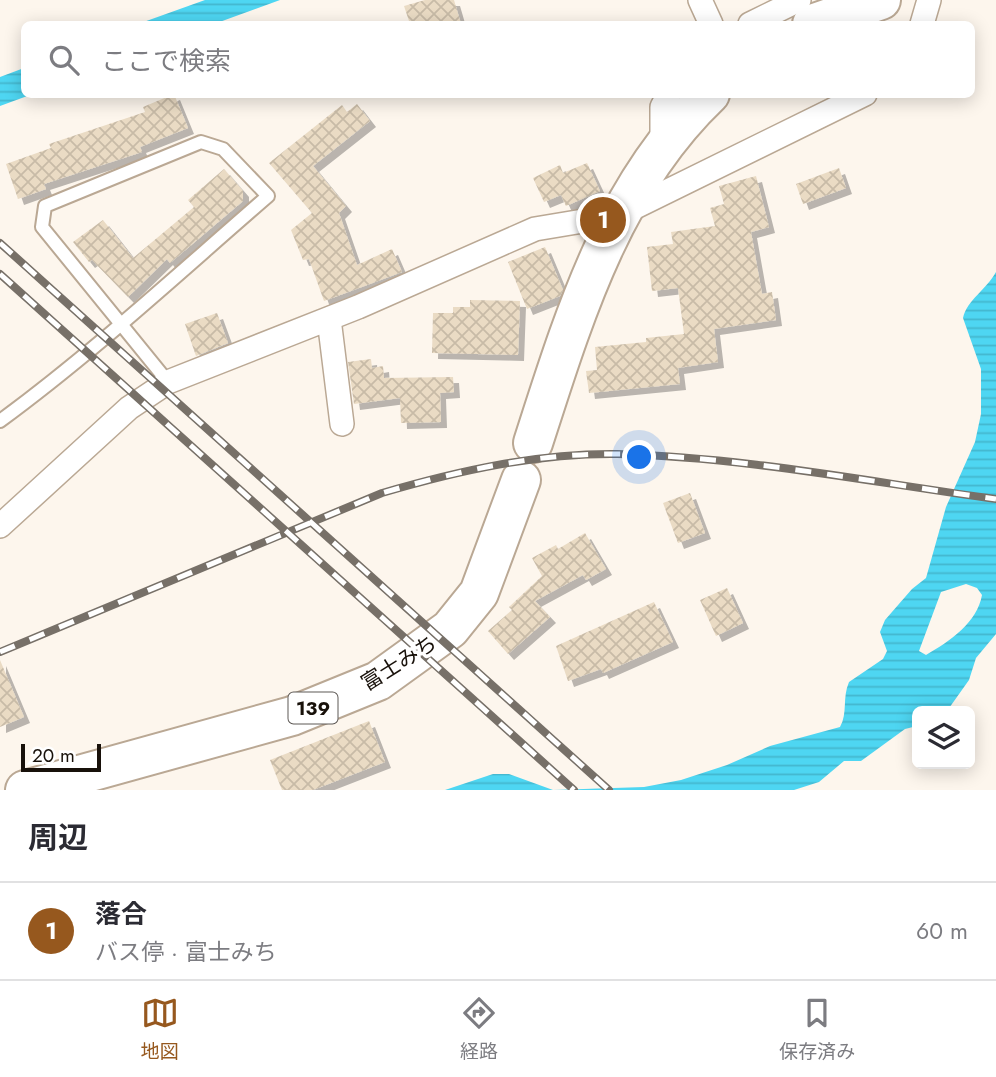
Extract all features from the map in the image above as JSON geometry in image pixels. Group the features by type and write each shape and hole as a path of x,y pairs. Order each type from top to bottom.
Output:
{"highway":[{"path":"822,21 881,0"},
{"path":"533,443 571,325 619,215 662,151 691,112 706,98"},
{"name":"富士みち","path":"25,790 292,716 378,681 450,629 479,593 522,480"}],"street":[{"path":"700,0 710,21"},
{"path":"756,21 799,0"},
{"path":"923,21 929,0"},
{"path":"662,151 662,107 667,98"},
{"path":"0,526 129,408 168,382 329,318 535,229 619,215 857,98"},
{"path":"329,318 341,424"}],"lane":[{"path":"0,421 121,325 268,196 223,149 201,142 46,206 42,227 121,325 168,382"}],"water":[{"path":"205,0 280,0 222,21 146,21"},
{"path":"21,69 22,98 0,106 0,77"},
{"path":"996,272 996,634 976,658 969,680 951,706 912,706 912,727 905,729 861,761 844,761 819,782 794,790 553,790 644,787 681,780 727,765 770,746 840,727 849,682 883,659 887,651 880,632 885,620 912,589 926,578 946,507 975,442 981,414 981,369 963,318 969,306","holes":["966,584 977,588 982,595 975,614 961,630 926,655 919,651 941,592"]},
{"path":"493,774 509,774 553,790 445,790"}],"building":[{"path":"425,0 454,0 460,21 409,21 404,6"},
{"path":"164,98 176,98 188,128 140,147 142,152 44,184 46,189 18,199 6,164 51,148 49,144 145,112 143,107"},
{"path":"357,104 370,121 313,166 346,206 339,213 357,265 392,249 402,272 324,301 309,259 303,260 291,230 312,213 269,163 342,105 347,112"},
{"path":"587,163 600,191 566,206 561,195 544,202 533,178 560,165 563,173"},
{"path":"839,168 846,188 803,204 796,184"},
{"path":"224,169 243,191 243,201 170,263 167,259 128,297 92,260 89,262 73,242 103,220 133,258 194,207 188,200"},
{"path":"756,176 769,227 751,232 762,294 772,292 776,320 714,329 718,362 678,368 680,384 589,393 586,371 597,370 595,347 646,342 646,338 684,334 678,288 652,291 647,247 673,244 671,232 715,226 710,208 724,204 719,186"},
{"path":"545,247 563,290 560,296 527,309 508,262"},
{"path":"470,300 520,301 518,355 432,353 433,313 453,313 453,307 470,307"},
{"path":"217,313 228,343 196,356 185,324"},
{"path":"371,359 372,368 383,366 384,378 453,377 454,392 440,393 441,422 401,423 400,398 354,404 348,362"},
{"path":"690,493 705,533 678,543 663,503"},
{"path":"585,533 606,569 586,580 583,575 535,601 550,617 508,654 488,631 512,610 509,607 542,576 532,558 556,545 558,549"},
{"path":"727,588 743,623 716,636 700,600"},
{"path":"654,602 673,642 603,673 601,669 568,681 556,646"},
{"path":"0,660 24,717 0,727"},
{"path":"369,721 385,762 313,790 282,790 270,760"}],"railway":[{"path":"0,243 609,790"},
{"path":"0,274 574,790"},
{"path":"0,652 382,493 439,477 527,460 587,454 665,456 807,471 996,499"}],"place":[{"name":"落合","path":"603,220"}]}
